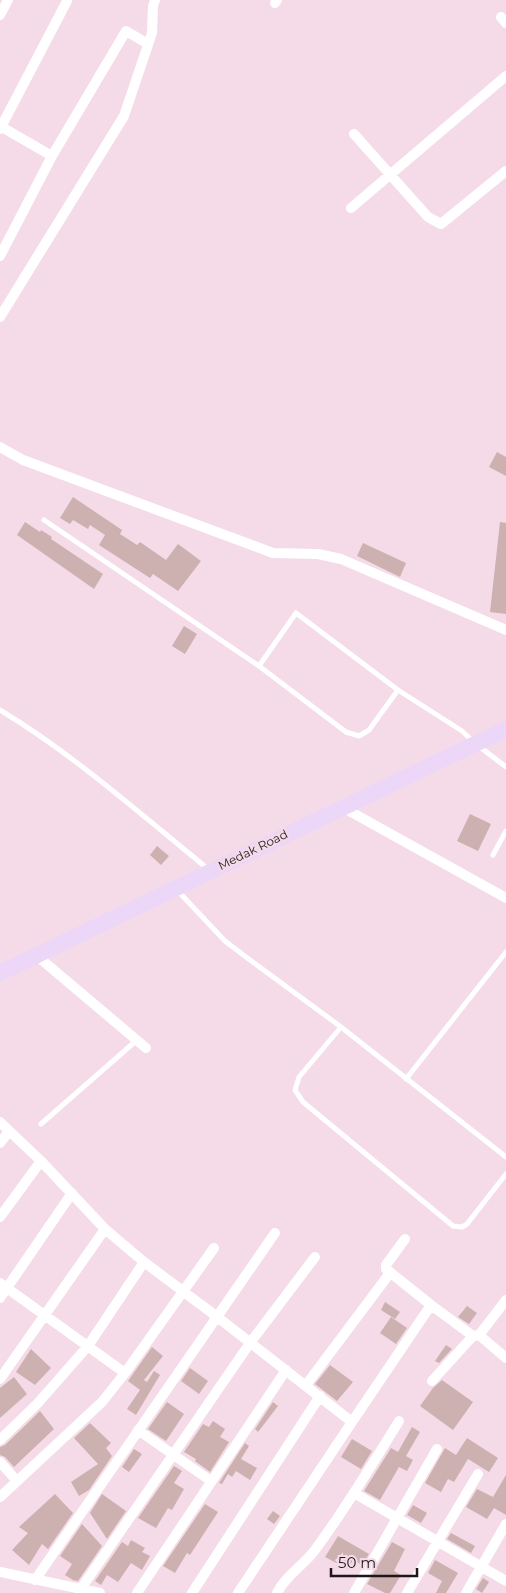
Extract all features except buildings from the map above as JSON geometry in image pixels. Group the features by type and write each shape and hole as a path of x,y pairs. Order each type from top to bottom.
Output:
{"main road":[{"name":"Medak Road","path":"0,973 506,729"}],"street":[{"path":"0,15 8,0"},
{"path":"0,317 124,116 152,32 155,0"},
{"path":"52,156 0,127 67,1"},
{"path":"0,256 52,156 126,31 148,44"},
{"path":"351,208 506,76"},
{"path":"354,134 428,217 441,224 506,171"},
{"path":"0,448 23,460 273,553 318,554 341,559 506,630"},
{"path":"342,807 506,898"},
{"path":"36,955 146,1048"},
{"path":"0,1122 41,1161 105,1229 144,1262 352,1422"},
{"path":"0,1143 10,1131"},
{"path":"0,1217 41,1161"},
{"path":"0,1298 3,1285 72,1193"},
{"path":"0,1378 105,1229"},
{"path":"35,1580 275,1233"},
{"path":"405,1239 386,1265 386,1269 431,1305 506,1358"},
{"path":"0,1497 102,1402 125,1374 214,1248"},
{"path":"85,1591 173,1455 250,1342 315,1257"},
{"path":"0,1440 38,1404 88,1346 144,1262"},
{"path":"306,1385 390,1273"},
{"path":"3,1285 125,1374"},
{"path":"432,1381 506,1300"},
{"path":"238,1593 431,1305"},
{"path":"137,1593 286,1370"},
{"path":"192,1593 320,1396"},
{"path":"277,1593 288,1576 315,1550 354,1493 399,1421"},
{"path":"138,1430 211,1481"},
{"path":"354,1593 437,1449"},
{"path":"0,1462 17,1481"},
{"path":"407,1593 478,1474"},
{"path":"354,1493 506,1581"},
{"path":"466,1593 506,1524"},
{"path":"0,1572 100,1593"}],"lane":[{"path":"44,520 259,666 346,732 359,736 369,730 398,690"},
{"path":"259,666 296,613 398,690 462,731 506,767"},
{"path":"0,710 37,734 210,871"},
{"path":"493,855 506,831"},
{"path":"175,888 225,941 341,1027 506,1157"},
{"path":"406,1079 506,952"},
{"path":"341,1027 299,1077 295,1090 302,1102 453,1226 462,1227 467,1224 506,1174"},
{"path":"41,1124 137,1040"}]}
